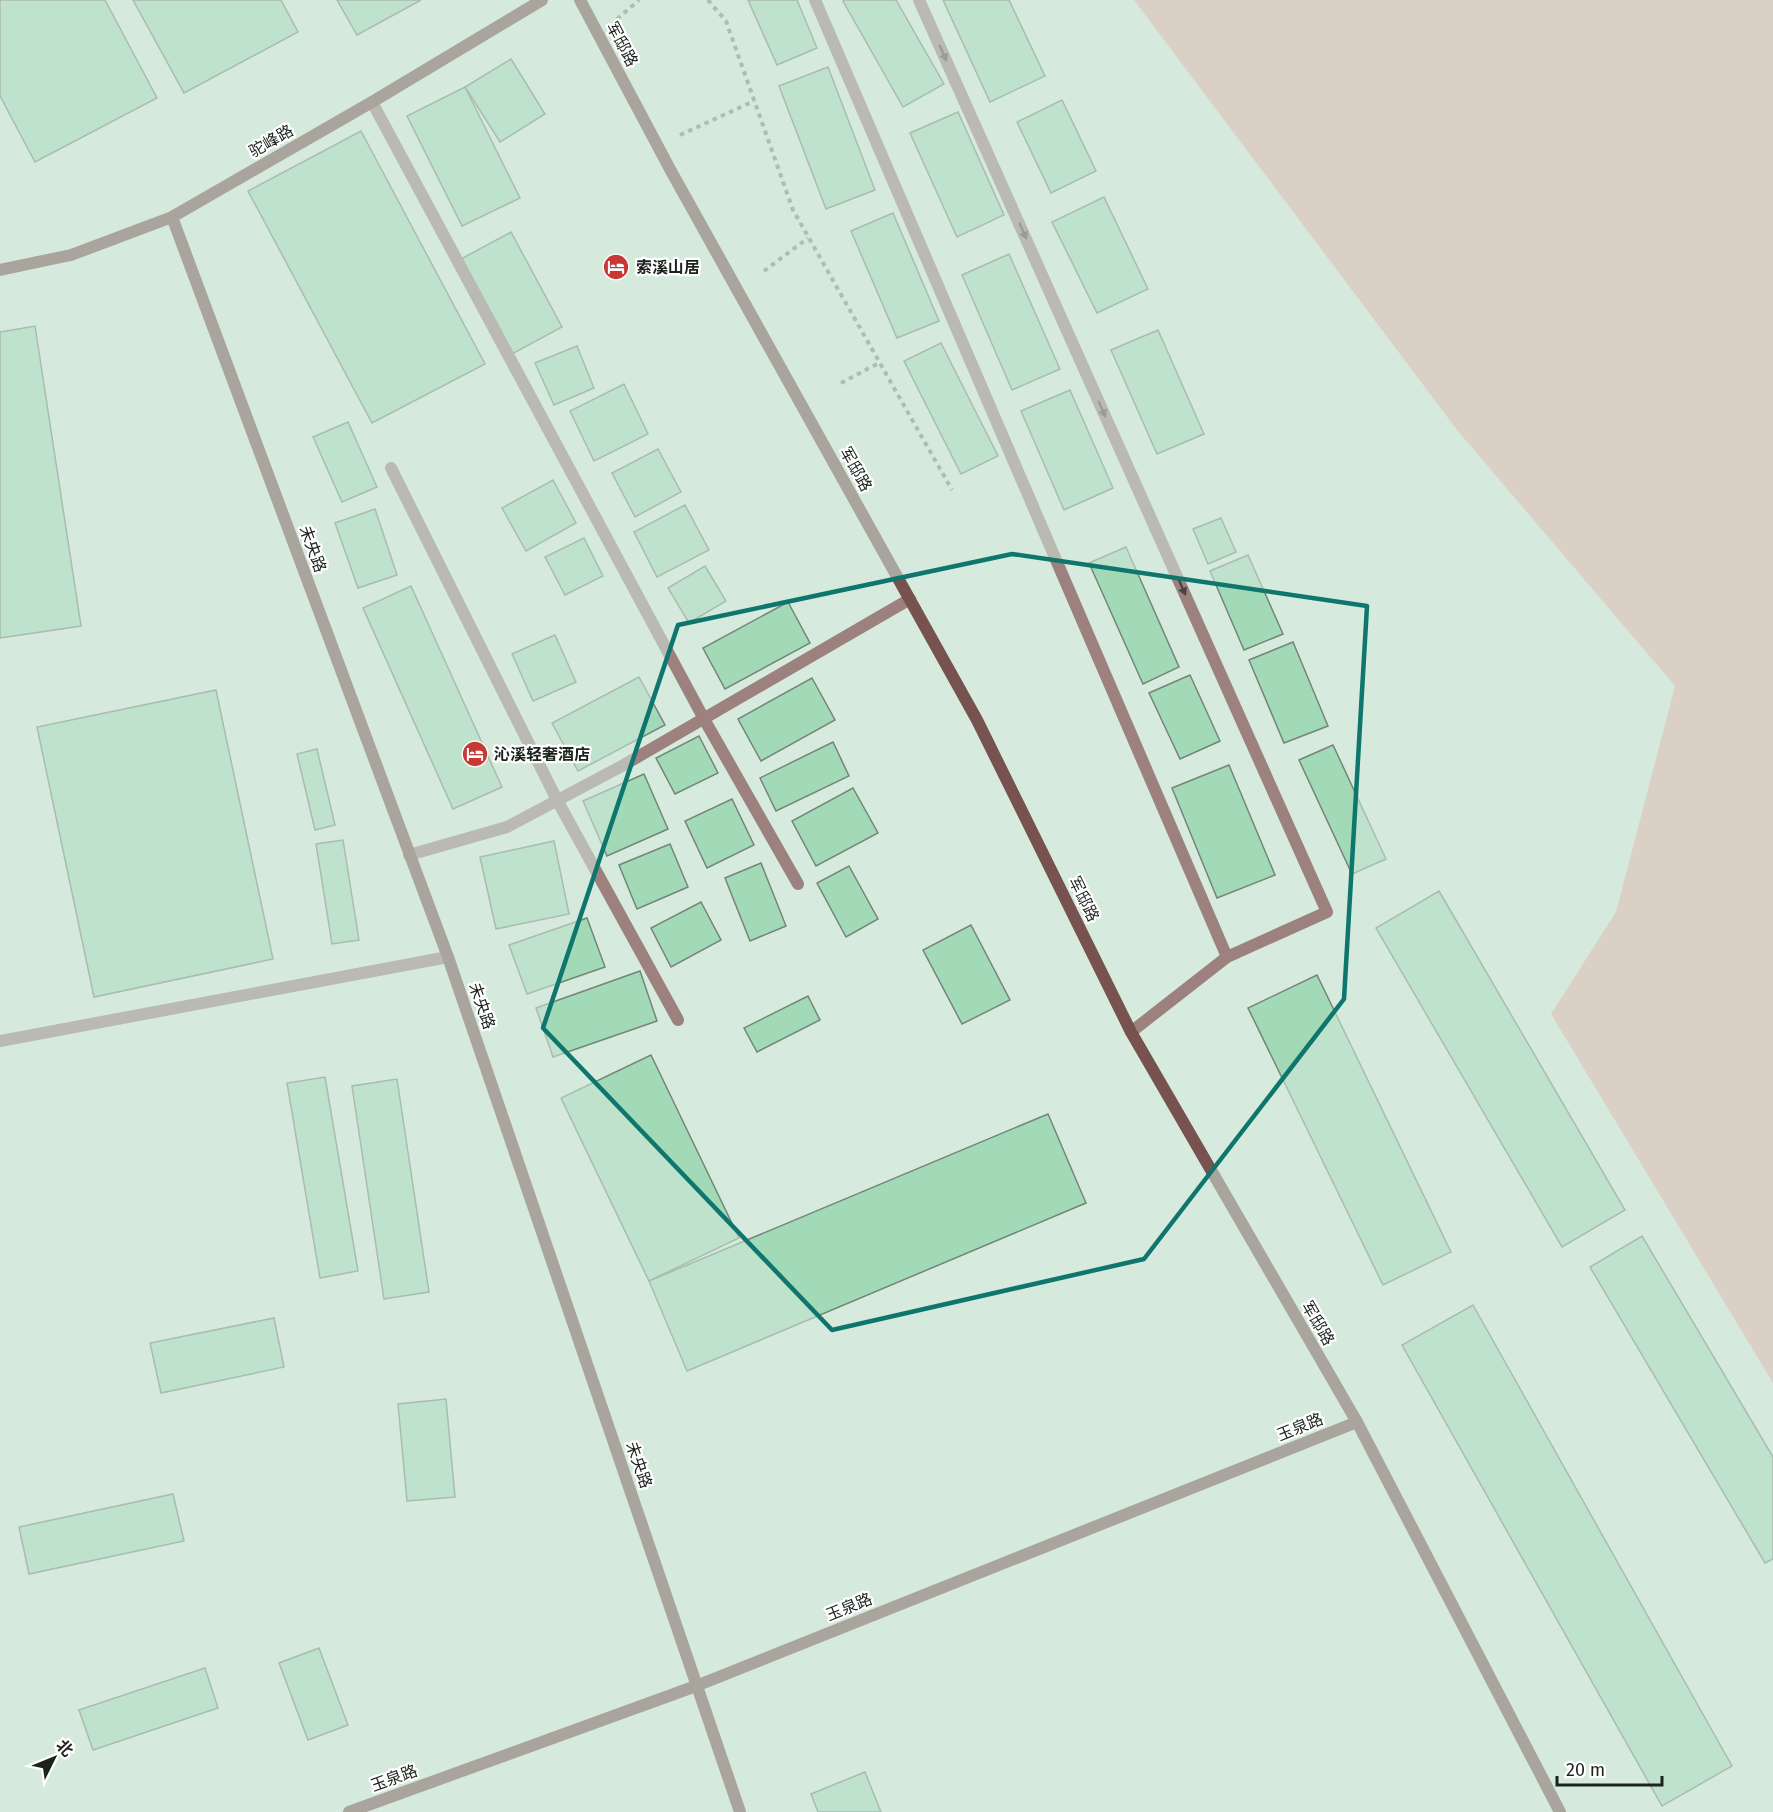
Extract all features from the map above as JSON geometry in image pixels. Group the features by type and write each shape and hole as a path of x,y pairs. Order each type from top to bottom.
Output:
{"street":[{"name":"驼峰路","path":"0,270 71,255 172,217 372,102 542,0"},
{"name":"军邸路","path":"580,0 657,145 977,720 1131,1032 1357,1422 1560,1812"},
{"path":"815,0 1227,957"},
{"path":"919,0 1327,912 1227,957 1131,1032"},
{"path":"372,102 704,719 798,884"},
{"name":"未央路","path":"172,217 448,957 740,1812"},
{"path":"391,468 557,800 678,1020"},
{"path":"409,855 507,827 622,766 910,599"},
{"path":"0,1041 448,957"},
{"name":"玉泉路","path":"349,1812 696,1686 1357,1422"}],"path":[{"path":"708,0 726,21 793,210 951,490"},
{"path":"657,145 754,101"},
{"path":"764,271 808,238"},
{"path":"841,383 879,363"}],"highlighted area":[{"path":"1012,554 1367,606 1344,999 1144,1259 832,1330 543,1028 678,625"}],"shaded area":[{"path":"1134,0 1773,0 1773,1383 1551,1014 1616,912 1675,686 1457,430"}],"building":[{"path":"0,0 105,0 157,98 35,162 0,96"},
{"path":"133,0 281,0 298,32 184,93"},
{"path":"337,0 421,0 357,35"},
{"path":"748,0 797,0 817,48 777,65"},
{"path":"896,0 944,84 903,107 843,1"},
{"path":"943,0 1009,0 1045,76 990,102"},
{"path":"511,59 545,114 500,142 465,87"},
{"path":"828,67 875,190 826,209 779,86"},
{"path":"465,87 520,198 462,226 407,116"},
{"path":"1062,100 1096,171 1051,193 1017,122"},
{"path":"958,112 1004,215 957,237 910,133"},
{"path":"361,131 485,364 372,423 248,191"},
{"path":"1104,197 1148,289 1097,313 1052,222"},
{"path":"893,213 939,321 897,338 851,231"},
{"path":"511,232 562,327 512,354 461,259"},
{"path":"1009,254 1060,369 1012,390 962,275"},
{"path":"35,326 81,626 0,638 0,332"},
{"path":"1158,330 1204,434 1157,454 1111,350"},
{"path":"941,343 998,456 961,474 904,361"},
{"path":"577,346 594,388 554,405 535,363"},
{"path":"624,384 648,434 594,461 570,411"},
{"path":"1070,390 1113,488 1064,510 1021,411"},
{"path":"348,422 377,487 342,502 313,437"},
{"path":"658,449 681,492 635,517 612,473"},
{"path":"553,480 576,523 526,551 502,508"},
{"path":"685,505 709,550 657,577 634,532"},
{"path":"375,509 397,575 358,588 335,523"},
{"path":"1221,518 1236,552 1208,564 1193,529"},
{"path":"584,538 603,576 565,595 545,557"},
{"path":"1126,547 1179,667 1143,684 1089,563"},
{"path":"1248,555 1283,634 1244,650 1210,571"},
{"path":"705,566 726,601 689,623 668,588"},
{"path":"411,586 502,787 453,809 363,608"},
{"path":"788,602 810,643 725,689 703,648"},
{"path":"555,635 576,682 533,701 512,654"},
{"path":"1293,642 1328,726 1284,743 1249,660"},
{"path":"1190,675 1220,741 1180,759 1149,693"},
{"path":"639,677 665,725 578,771 552,723"},
{"path":"812,678 835,720 761,761 738,719"},
{"path":"216,690 273,959 94,997 37,727"},
{"path":"699,736 718,773 675,794 656,758"},
{"path":"833,742 849,776 776,811 760,778"},
{"path":"1333,745 1386,859 1352,874 1299,760"},
{"path":"317,749 335,825 315,830 297,754"},
{"path":"1229,765 1275,875 1217,898 1172,788"},
{"path":"644,774 668,829 607,856 583,801"},
{"path":"853,788 878,833 816,866 792,821"},
{"path":"732,799 754,845 707,868 685,821"},
{"path":"343,840 359,940 332,944 316,844"},
{"path":"554,841 569,914 496,929 480,857"},
{"path":"670,844 688,887 637,909 619,865"},
{"path":"761,863 786,926 750,941 725,878"},
{"path":"849,866 878,919 846,937 817,883"},
{"path":"1439,891 1625,1210 1562,1247 1376,928"},
{"path":"701,902 721,940 671,967 651,928"},
{"path":"587,918 605,967 527,994 509,945"},
{"path":"971,925 1010,1000 962,1024 923,950"},
{"path":"640,971 657,1021 553,1057 536,1008"},
{"path":"1317,975 1451,1252 1383,1285 1248,1008"},
{"path":"808,996 820,1020 757,1052 744,1028"},
{"path":"651,1055 739,1238 649,1281 561,1098"},
{"path":"325,1077 358,1271 320,1278 287,1083"},
{"path":"397,1079 429,1292 384,1299 352,1086"},
{"path":"1048,1114 1086,1203 687,1371 649,1281"},
{"path":"1642,1236 1773,1457 1773,1559 1765,1563 1590,1267"},
{"path":"1473,1305 1732,1766 1662,1806 1402,1345"},
{"path":"274,1318 284,1367 161,1393 150,1343"},
{"path":"446,1399 455,1497 407,1501 398,1404"},
{"path":"173,1494 184,1541 29,1574 19,1527"},
{"path":"319,1648 348,1725 308,1740 279,1663"},
{"path":"205,1668 218,1708 93,1750 79,1710"},
{"path":"865,1772 881,1812 818,1812 811,1794"}],"place":[{"name":"索溪山居","path":"616,267"},
{"name":"沁溪轻奢酒店","path":"475,754"}]}
